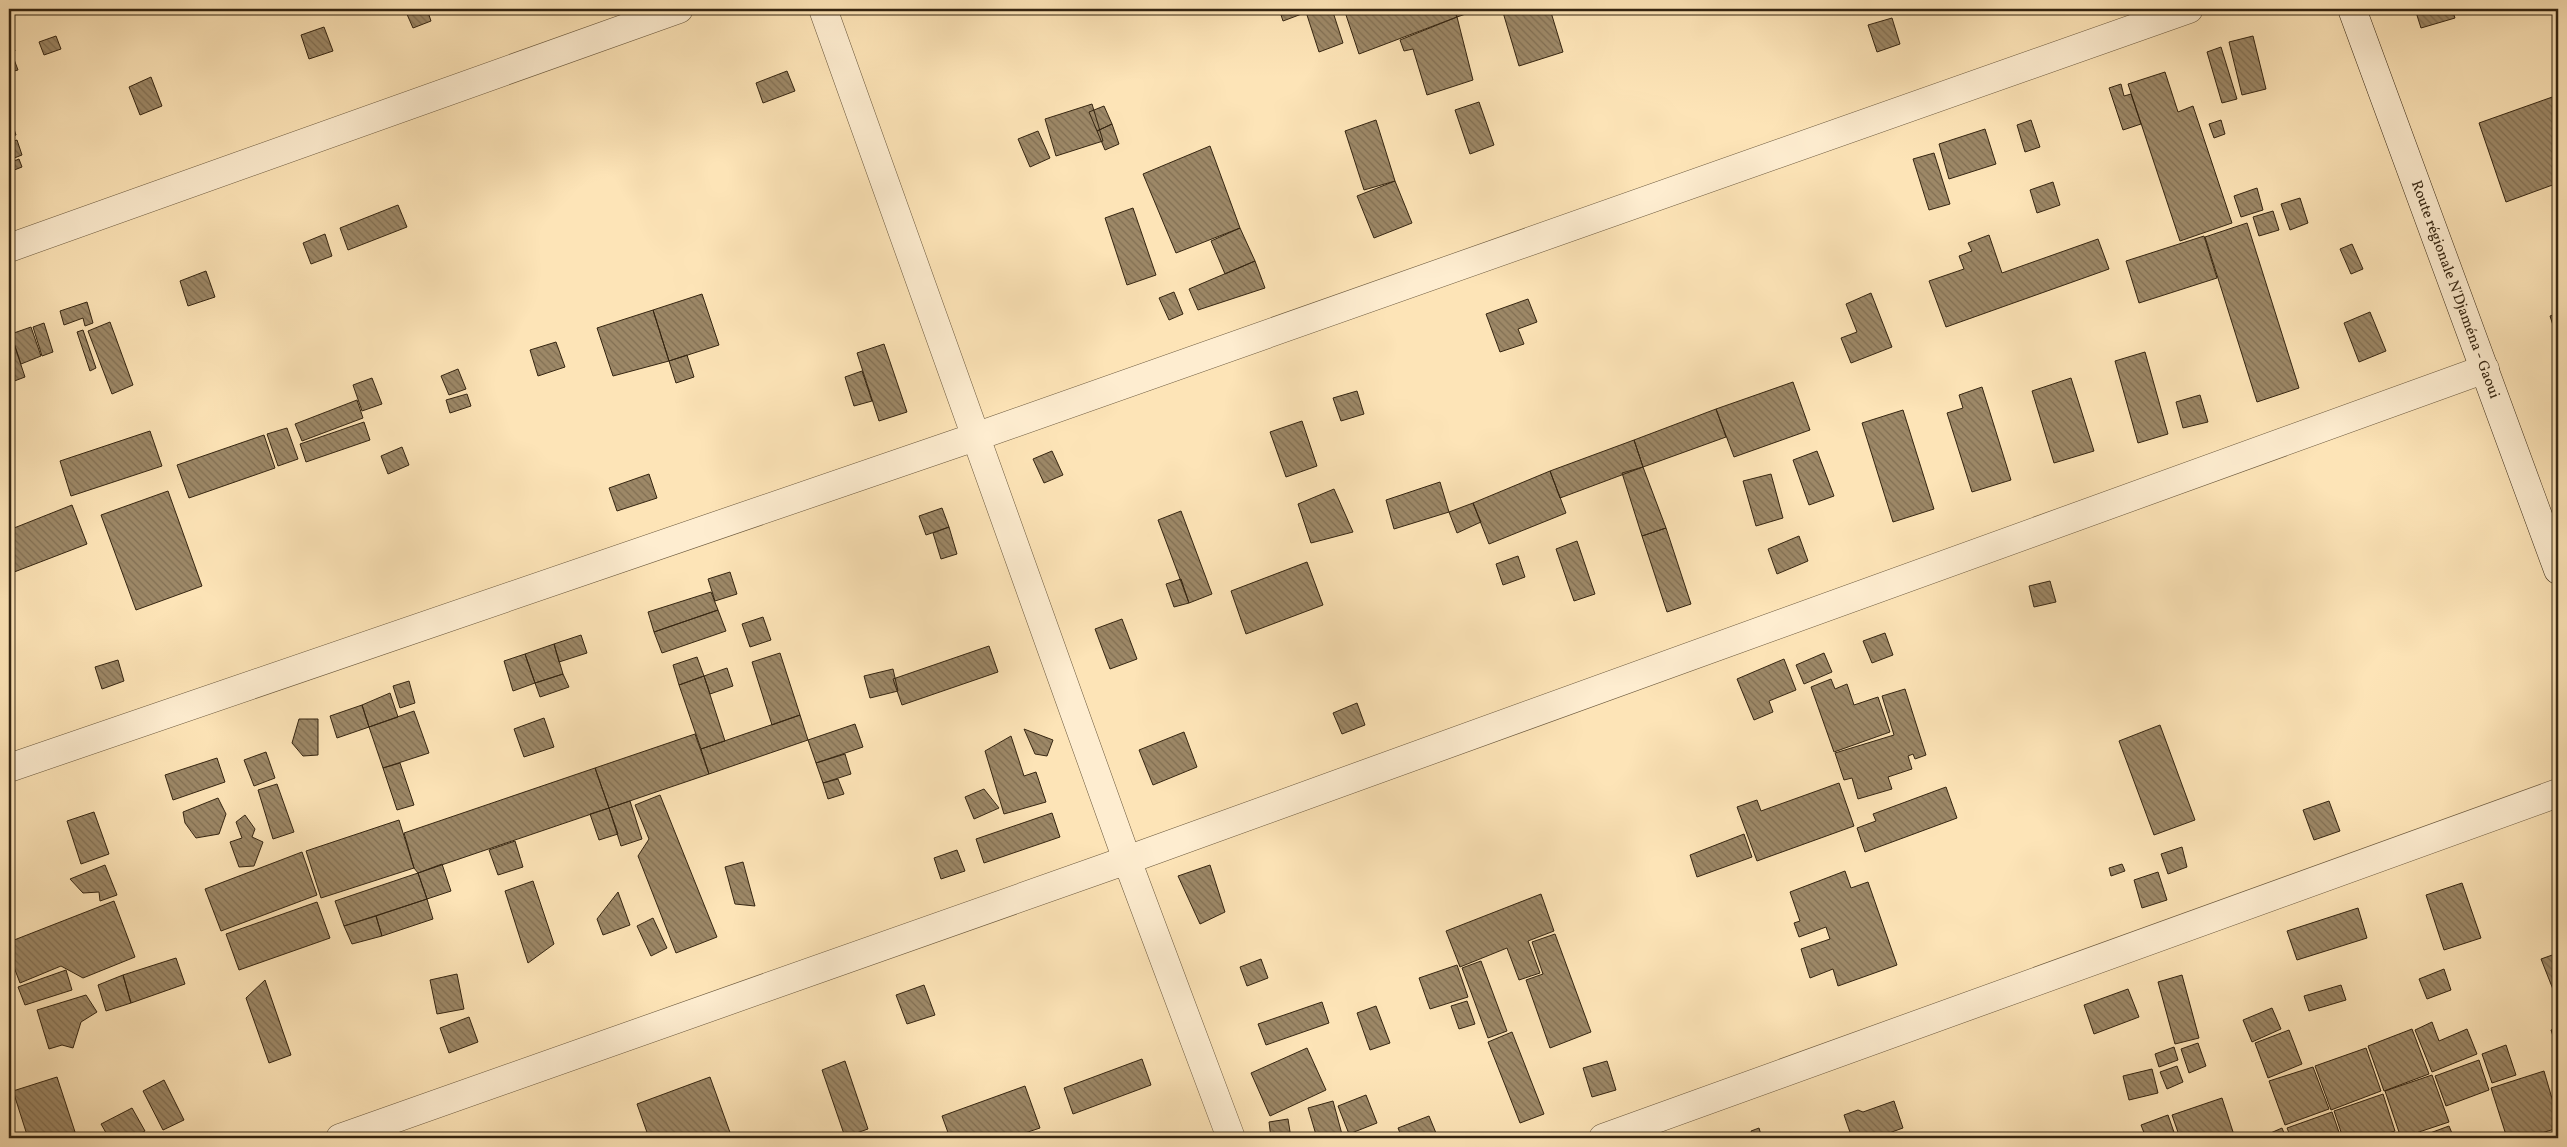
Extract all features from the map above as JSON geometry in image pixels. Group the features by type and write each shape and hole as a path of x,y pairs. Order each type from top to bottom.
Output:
{"street":[{"path":"9,248 679,9"},
{"path":"823,9 1127,860 1231,1138"},
{"path":"9,768 975,437 2189,9"},
{"name":"Route régionale N'Djaména - Gaoui","path":"2352,9 2558,570"},
{"path":"340,1138 1127,860 2485,369"},
{"path":"1603,1138 2558,794"}],"building":[{"path":"413,9 427,9 431,21 413,28 406,12"},
{"path":"1279,9 1315,9 1283,21"},
{"path":"1315,9 1332,9 1343,43 1319,52 1306,12"},
{"path":"1344,9 1454,9 1457,17 1359,54"},
{"path":"1454,9 1480,9 1457,17"},
{"path":"1502,9 1550,9 1563,52 1519,66"},
{"path":"2415,9 2452,9 2455,18 2421,28"},
{"path":"1457,17 1473,80 1427,95 1413,49 1404,51 1400,40"},
{"path":"1892,18 1900,44 1877,52 1868,25"},
{"path":"324,27 333,51 309,59 301,35"},
{"path":"9,32 15,51 9,53"},
{"path":"56,36 61,49 44,55 39,42"},
{"path":"2253,36 2266,89 2242,95 2229,42"},
{"path":"2221,47 2237,99 2222,103 2207,52"},
{"path":"12,54 18,70 10,72 9,55"},
{"path":"787,71 795,91 763,103 756,83"},
{"path":"2165,72 2178,112 2193,106 2232,223 2180,241 2128,84"},
{"path":"151,77 162,106 140,115 129,87"},
{"path":"2121,84 2124,96 2131,94 2141,124 2123,130 2109,88"},
{"path":"2558,95 2558,126 2556,126 2558,134 2558,183 2506,202 2479,123"},
{"path":"1479,102 1494,145 1470,154 1455,110"},
{"path":"1092,104 1103,141 1056,156 1045,119"},
{"path":"1104,106 1112,124 1097,131 1089,112"},
{"path":"9,115 16,135 9,137"},
{"path":"1376,120 1395,181 1364,190 1345,131"},
{"path":"2031,120 2040,147 2025,152 2017,125"},
{"path":"2221,120 2225,134 2214,138 2209,124"},
{"path":"1112,124 1119,144 1105,150 1097,131"},
{"path":"1985,129 1996,164 1949,179 1939,144"},
{"path":"1038,131 1050,158 1030,167 1018,139"},
{"path":"17,140 22,155 9,160 9,143"},
{"path":"1210,146 1240,228 1176,253 1143,174"},
{"path":"1934,153 1950,204 1929,210 1913,159"},
{"path":"19,159 22,167 9,172 9,163"},
{"path":"1395,181 1412,223 1374,238 1357,196"},
{"path":"2053,182 2060,205 2037,213 2030,190"},
{"path":"2257,188 2263,210 2241,217 2234,196"},
{"path":"2300,198 2308,223 2290,230 2281,204"},
{"path":"398,205 407,227 348,250 340,228"},
{"path":"1133,208 1156,275 1127,285 1105,218"},
{"path":"2273,211 2279,230 2259,236 2253,217"},
{"path":"2247,223 2299,388 2257,402 2205,237"},
{"path":"1240,228 1255,261 1225,274 1211,241"},
{"path":"325,234 332,256 311,264 303,243"},
{"path":"1989,235 2002,273 2098,239 2109,269 1946,327 1929,281 1964,269 1959,256 1972,251 1968,243"},
{"path":"2204,236 2217,278 2139,303 2126,261"},
{"path":"2352,244 2363,269 2351,274 2340,249"},
{"path":"1255,261 1265,288 1198,310 1189,289"},
{"path":"206,271 215,297 188,306 180,281"},
{"path":"1174,292 1183,314 1169,320 1159,298"},
{"path":"1871,293 1892,347 1851,363 1841,338 1857,332 1846,304"},
{"path":"702,294 719,345 669,361 653,310"},
{"path":"1528,299 1537,322 1518,329 1524,344 1500,352 1486,314"},
{"path":"87,302 93,323 85,326 83,318 64,325 60,311"},
{"path":"653,310 669,361 613,376 597,328"},
{"path":"2370,312 2386,351 2359,362 2344,323"},
{"path":"2558,313 2558,341 2550,316"},
{"path":"110,322 133,385 112,394 88,331"},
{"path":"44,323 53,352 42,356 33,327"},
{"path":"31,327 41,356 21,364 11,334"},
{"path":"83,330 96,368 90,371 77,332"},
{"path":"12,338 25,377 9,383 9,339"},
{"path":"556,342 565,367 538,376 530,350"},
{"path":"884,344 907,412 879,421 857,353"},
{"path":"2145,352 2168,434 2138,443 2115,361"},
{"path":"687,355 694,377 676,383 669,361"},
{"path":"458,369 466,389 449,395 441,376"},
{"path":"862,371 872,401 854,406 845,377"},
{"path":"372,378 382,404 362,411 353,385"},
{"path":"2071,378 2094,451 2054,463 2032,391"},
{"path":"1793,382 1810,430 1734,457 1716,409"},
{"path":"1982,387 2011,480 1972,492 1947,413 1963,408 1959,395"},
{"path":"1357,391 1364,414 1341,421 1333,398"},
{"path":"467,394 471,406 450,413 446,400"},
{"path":"2200,395 2208,422 2183,428 2176,402"},
{"path":"357,400 363,418 302,441 295,424"},
{"path":"1716,409 1726,437 1643,467 1634,440"},
{"path":"1903,410 1934,509 1893,522 1862,423"},
{"path":"1302,421 1317,466 1286,477 1270,432"},
{"path":"364,422 370,440 306,462 300,444"},
{"path":"287,428 298,459 278,466 267,434"},
{"path":"150,431 162,466 71,496 60,461"},
{"path":"264,435 275,468 189,498 177,465"},
{"path":"1634,440 1643,467 1560,498 1550,471"},
{"path":"402,447 409,465 388,474 381,456"},
{"path":"1052,451 1063,475 1044,483 1033,459"},
{"path":"1817,451 1834,496 1809,505 1793,460"},
{"path":"1643,467 1666,528 1642,536 1622,473"},
{"path":"1550,471 1566,513 1489,544 1473,503"},
{"path":"649,474 657,498 617,511 609,488"},
{"path":"1771,474 1783,518 1756,526 1743,481"},
{"path":"1440,482 1449,512 1394,529 1386,500"},
{"path":"1334,489 1353,532 1311,543 1298,504"},
{"path":"168,491 202,586 136,610 101,515"},
{"path":"1473,503 1481,522 1457,533 1449,512"},
{"path":"72,505 87,544 9,574 9,530"},
{"path":"942,508 949,527 926,535 919,516"},
{"path":"1181,511 1212,594 1189,603 1158,520"},
{"path":"949,527 957,554 941,559 933,533"},
{"path":"1666,528 1691,604 1667,612 1642,536"},
{"path":"1799,536 1808,561 1777,574 1768,549"},
{"path":"1577,541 1595,594 1574,601 1556,549"},
{"path":"1518,556 1525,577 1503,585 1496,564"},
{"path":"1307,562 1323,605 1246,634 1231,591"},
{"path":"730,572 737,594 715,601 708,579"},
{"path":"1181,579 1189,603 1174,607 1166,584"},
{"path":"2050,581 2056,602 2034,607 2029,586"},
{"path":"711,592 718,610 654,632 648,612"},
{"path":"718,610 726,631 662,653 654,632"},
{"path":"763,617 771,640 750,647 742,624"},
{"path":"1122,619 1137,659 1110,669 1095,629"},
{"path":"1885,633 1893,655 1872,663 1863,641"},
{"path":"581,635 587,653 559,662 554,644"},
{"path":"554,644 563,674 535,683 525,654"},
{"path":"989,646 998,672 902,705 893,679"},
{"path":"780,653 800,715 772,725 752,662"},
{"path":"1824,653 1832,672 1804,684 1796,665"},
{"path":"525,654 535,683 513,691 504,661"},
{"path":"697,657 704,676 679,685 673,665"},
{"path":"1784,659 1796,690 1769,701 1773,712 1754,720 1737,679"},
{"path":"118,660 124,681 102,689 95,667"},
{"path":"727,668 733,686 710,694 704,676"},
{"path":"893,669 898,691 870,698 864,676"},
{"path":"563,674 569,687 540,697 535,683"},
{"path":"704,676 725,741 701,749 679,685"},
{"path":"1831,679 1835,689 1847,684 1854,705 1878,697 1890,732 1834,752 1811,687"},
{"path":"409,681 415,703 400,708 393,686"},
{"path":"1905,689 1926,755 1915,759 1913,754 1908,756 1912,769 1888,777 1892,789 1858,799 1852,778 1844,780 1835,753 1894,735 1882,696"},
{"path":"390,693 398,717 369,727 362,705"},
{"path":"1357,703 1365,725 1342,734 1333,713"},
{"path":"362,705 369,727 337,738 330,716"},
{"path":"414,711 429,753 383,768 369,727"},
{"path":"800,715 808,740 709,774 701,749"},
{"path":"544,718 554,747 524,757 514,729"},
{"path":"299,719 318,719 318,755 303,756 292,743"},
{"path":"855,724 863,747 816,763 808,740"},
{"path":"2160,725 2195,820 2154,835 2119,741"},
{"path":"1024,729 1053,740 1047,756 1035,754"},
{"path":"1184,732 1197,767 1153,785 1139,750"},
{"path":"695,734 709,774 609,808 595,768"},
{"path":"1011,736 1024,776 1036,772 1046,802 1004,814 985,751"},
{"path":"266,752 275,778 254,786 244,760"},
{"path":"845,754 851,774 823,783 816,763"},
{"path":"217,758 225,782 173,800 165,775"},
{"path":"400,763 414,805 397,810 383,768"},
{"path":"595,768 609,808 418,873 414,868 404,833"},
{"path":"838,779 844,794 828,799 823,783"},
{"path":"1839,783 1854,826 1757,861 1737,807 1757,800 1761,811"},
{"path":"277,784 294,832 273,839 258,790"},
{"path":"1946,787 1957,818 1865,852 1857,828 1876,821 1873,814"},
{"path":"984,789 999,808 974,819 965,797"},
{"path":"660,795 717,937 676,953 638,856 649,839 635,805"},
{"path":"218,798 226,814 219,834 196,838 185,823 183,812"},
{"path":"630,801 642,839 621,846 609,808"},
{"path":"2329,801 2340,831 2314,840 2303,810"},
{"path":"609,808 618,834 599,840 590,814"},
{"path":"94,812 109,854 81,864 67,821"},
{"path":"1052,813 1060,837 984,863 976,839"},
{"path":"245,815 255,829 252,837 263,842 254,866 239,867 230,842 242,838 236,822"},
{"path":"399,820 414,868 321,898 306,851"},
{"path":"1744,834 1752,857 1697,877 1690,855"},
{"path":"515,841 523,867 498,875 489,850"},
{"path":"2182,847 2187,867 2168,874 2161,854"},
{"path":"957,850 965,871 941,879 934,858"},
{"path":"302,852 317,895 221,931 205,889"},
{"path":"743,862 755,906 735,904 725,867"},
{"path":"442,864 451,891 427,899 418,873"},
{"path":"2122,864 2125,871 2111,876 2109,868"},
{"path":"105,865 117,895 100,901 99,892 83,893 70,879"},
{"path":"1210,865 1225,912 1200,924 1178,876"},
{"path":"1845,871 1851,888 1868,882 1897,965 1838,986 1833,969 1810,978 1801,949 1830,939 1826,927 1799,937 1794,923 1800,921 1790,892"},
{"path":"2158,872 2167,900 2142,908 2134,880"},
{"path":"418,873 427,899 344,926 335,901"},
{"path":"533,881 554,944 528,963 505,891"},
{"path":"2462,883 2481,938 2444,950 2426,895"},
{"path":"618,892 630,925 603,935 597,919"},
{"path":"1541,894 1554,931 1528,941 1540,973 1519,980 1507,948 1460,967 1446,931"},
{"path":"427,899 433,919 382,936 376,916"},
{"path":"114,901 135,957 83,978 61,966 20,983 9,954 9,942"},
{"path":"317,902 330,938 239,970 226,934"},
{"path":"2358,908 2367,938 2297,960 2287,931"},
{"path":"376,916 382,936 352,944 344,926"},
{"path":"653,918 667,948 651,956 637,926"},
{"path":"1555,934 1591,1032 1550,1048 1526,980 1543,974 1532,942"},
{"path":"2558,953 2558,1002 2541,959"},
{"path":"176,958 185,984 131,1003 123,975"},
{"path":"1261,959 1268,978 1247,986 1240,967"},
{"path":"1481,961 1507,1031 1488,1038 1462,968"},
{"path":"1457,965 1468,997 1430,1009 1419,978"},
{"path":"2444,969 2451,990 2427,999 2419,979"},
{"path":"66,970 72,990 25,1005 18,987"},
{"path":"457,974 464,1009 437,1014 430,980"},
{"path":"123,975 131,1003 106,1011 98,985"},
{"path":"2182,975 2199,1038 2175,1044 2158,982"},
{"path":"265,980 291,1055 269,1063 246,998"},
{"path":"924,985 935,1015 907,1024 896,995"},
{"path":"2341,985 2346,1000 2309,1011 2304,996"},
{"path":"2128,989 2139,1017 2094,1034 2084,1005"},
{"path":"86,995 97,1012 81,1022 73,1048 62,1045 49,1049 37,1010"},
{"path":"1467,1001 1475,1024 1459,1029 1451,1006"},
{"path":"1322,1002 1329,1023 1266,1045 1258,1024"},
{"path":"1376,1006 1390,1043 1370,1050 1357,1013"},
{"path":"2272,1008 2281,1029 2252,1042 2243,1020"},
{"path":"469,1017 478,1042 449,1053 440,1028"},
{"path":"2432,1022 2439,1041 2467,1029 2477,1054 2432,1072 2415,1030"},
{"path":"2558,1028 2558,1052 2551,1030"},
{"path":"2412,1029 2429,1074 2384,1091 2368,1046"},
{"path":"2289,1030 2302,1064 2268,1078 2255,1043"},
{"path":"1512,1032 1544,1114 1520,1123 1488,1042"},
{"path":"2198,1043 2206,1066 2189,1073 2181,1049"},
{"path":"2506,1045 2516,1075 2492,1083 2482,1054"},
{"path":"2174,1047 2178,1060 2159,1067 2155,1054"},
{"path":"1307,1048 1326,1090 1270,1116 1251,1073"},
{"path":"2366,1048 2381,1091 2331,1110 2315,1066"},
{"path":"1142,1059 1151,1085 1073,1114 1064,1088"},
{"path":"2479,1060 2489,1090 2446,1106 2435,1076"},
{"path":"845,1061 868,1129 845,1137 822,1070"},
{"path":"1607,1061 1616,1090 1592,1097 1583,1068"},
{"path":"2177,1066 2183,1082 2167,1089 2160,1072"},
{"path":"2313,1067 2329,1109 2285,1125 2269,1081"},
{"path":"2152,1069 2158,1093 2129,1100 2123,1076"},
{"path":"2544,1071 2558,1119 2558,1128 2525,1138 2507,1138 2491,1088"},
{"path":"2432,1075 2449,1122 2401,1138 2385,1091"},
{"path":"57,1077 77,1138 28,1138 13,1091"},
{"path":"710,1077 732,1138 649,1138 637,1104"},
{"path":"164,1080 184,1120 163,1130 143,1091"},
{"path":"1025,1086 1040,1128 1010,1138 950,1138 942,1116"},
{"path":"2383,1094 2395,1131 2372,1138 2343,1138 2334,1111"},
{"path":"1366,1095 1377,1123 1349,1134 1338,1106"},
{"path":"2222,1098 2235,1138 2180,1138 2172,1115"},
{"path":"1333,1101 1343,1138 1317,1138 1308,1108"},
{"path":"1894,1101 1903,1128 1875,1138 1852,1138 1844,1115 1858,1110 1863,1112"},
{"path":"132,1108 145,1131 132,1138 109,1138 101,1124"},
{"path":"2332,1112 2341,1138 2291,1138 2287,1128"},
{"path":"2168,1115 2176,1138 2146,1138 2141,1125"},
{"path":"1429,1116 1438,1138 1402,1138 1398,1128"},
{"path":"1288,1119 1291,1138 1271,1138 1269,1122"},
{"path":"2449,1126 2454,1138 2432,1138 2430,1133"},
{"path":"1759,1128 1762,1138 1753,1138 1751,1131"},
{"path":"2282,1128 2286,1138 2259,1138"}]}
